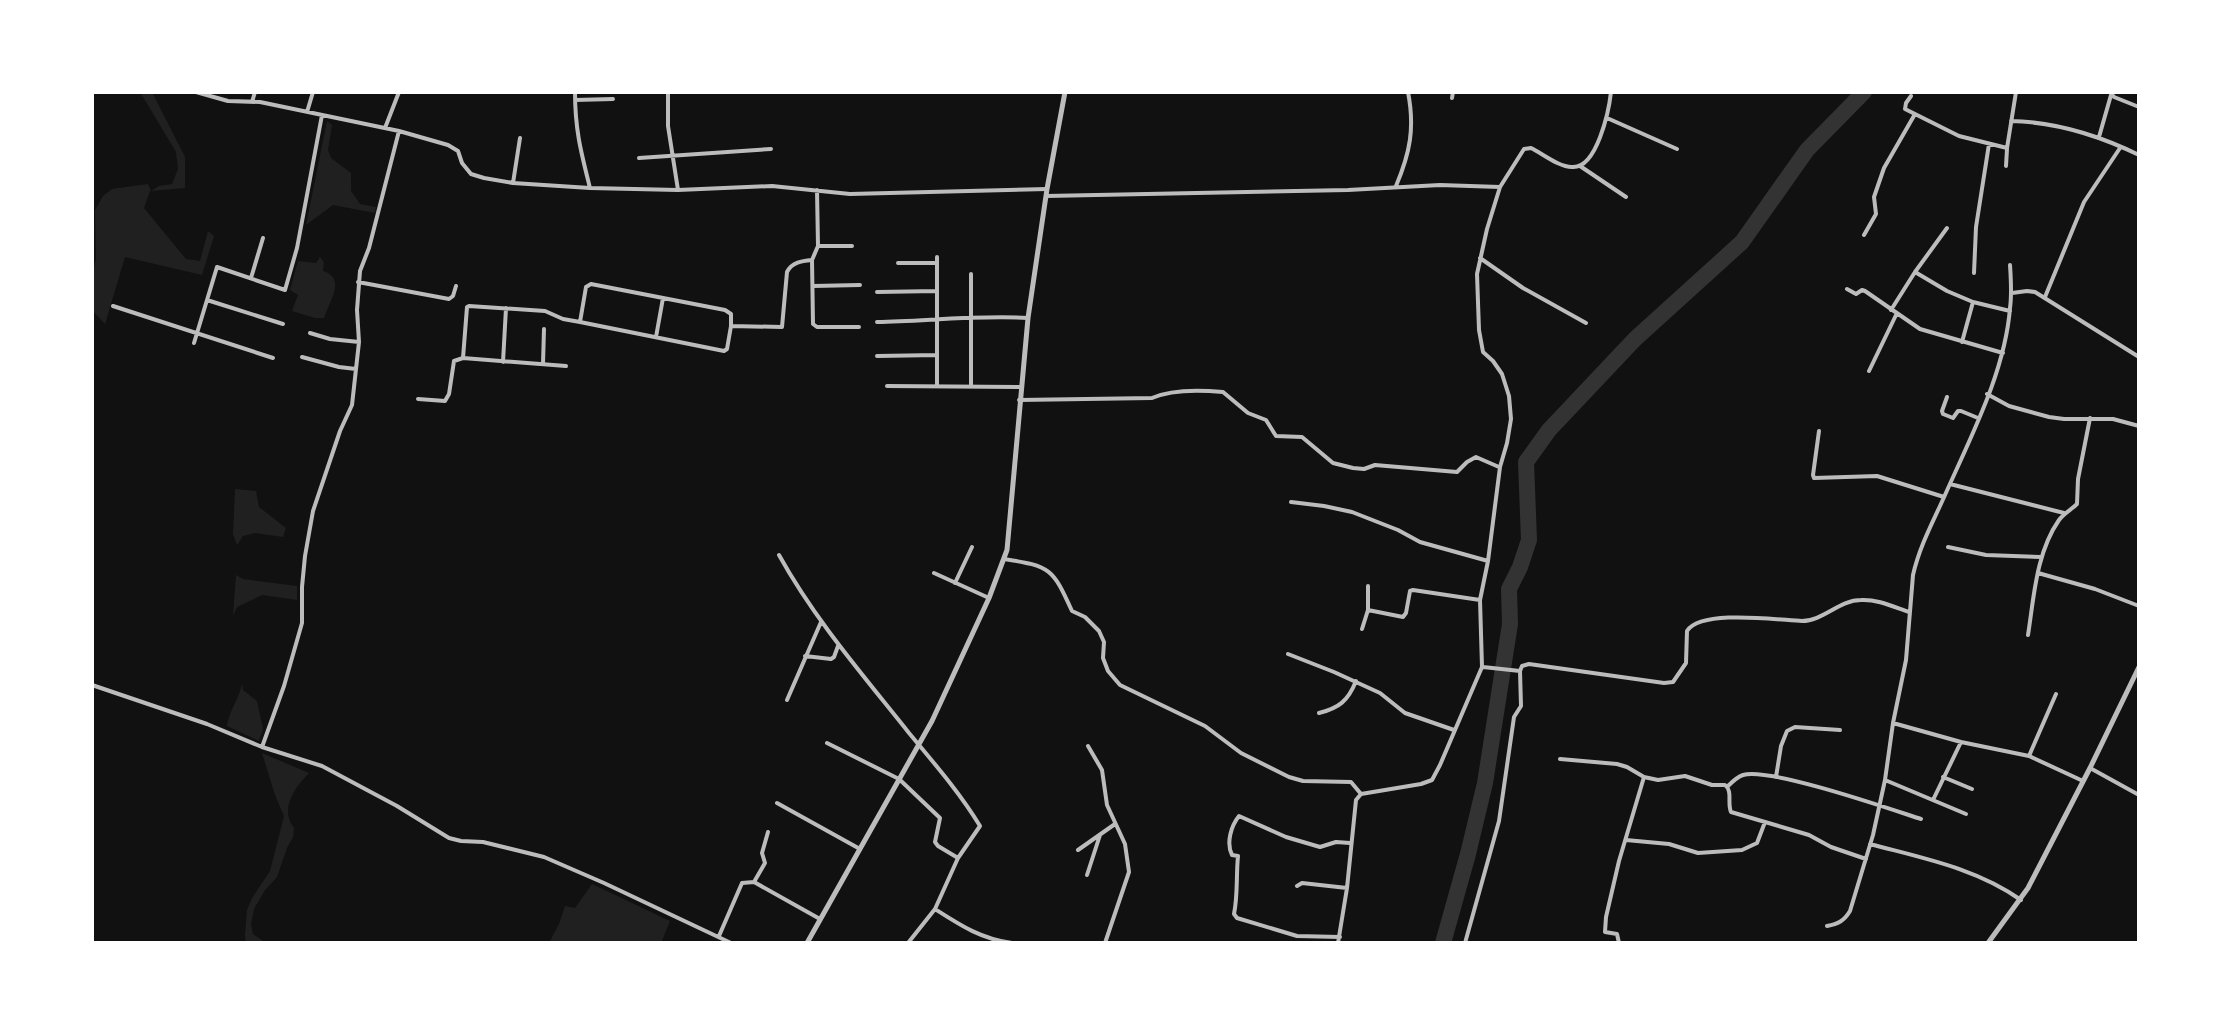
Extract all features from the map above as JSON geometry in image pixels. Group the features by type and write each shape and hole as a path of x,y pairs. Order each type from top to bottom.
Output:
{"street":[{"path":"196,92 228,101 252,102 399,131 454,148 471,174 513,183 678,190 772,186 850,194 1333,190 1440,185 1500,187"},
{"path":"252,102 255,92"},
{"path":"307,112 313,92"},
{"path":"385,128 399,92"},
{"path":"575,92 577,137 590,188"},
{"path":"668,92 668,126 678,190"},
{"path":"807,943 938,709 989,598 1007,550 1028,318 1065,92"},
{"path":"1396,186 1413,127 1408,92"},
{"path":"1580,166 1601,138 1611,92"},
{"path":"2006,166 2016,92"},
{"path":"2099,137 2111,94 2139,107"},
{"path":"1911,96 1905,107 1915,114 1959,136 2007,148"},
{"path":"575,100 613,99"},
{"path":"1864,235 1876,214 1874,197 1884,168 1915,114"},
{"path":"194,343 217,267 285,290 297,248 322,115"},
{"path":"1607,118 1677,149"},
{"path":"2011,121 2057,125 2099,137 2139,155"},
{"path":"262,747 302,623 305,556 313,511 352,405 359,342 358,282 399,131"},
{"path":"513,183 520,138"},
{"path":"1974,273 1976,227 1989,144"},
{"path":"1350,843 1336,842 1320,847 1286,837 1239,816 1229,840 1232,855 1238,856 1234,914 1237,918 1297,936 1339,940 1356,800 1361,794 1432,780 1485,668 1480,600 1511,404 1502,374 1483,352 1477,274 1500,187 1520,154 1528,148 1565,166 1580,166 1626,197"},
{"path":"2045,297 2084,202 2120,148"},
{"path":"639,158 771,149"},
{"path":"817,190 818,246 812,260 814,326 859,327"},
{"path":"1869,371 1894,311 1915,272 1947,228"},
{"path":"251,278 263,238"},
{"path":"818,246 852,246"},
{"path":"937,257 937,387"},
{"path":"1480,258 1523,288 1586,323"},
{"path":"731,326 782,327 787,272 798,262 812,260"},
{"path":"898,263 936,263"},
{"path":"1827,926 1846,918 1866,859 1880,806 1906,660 1913,575 1920,549 2003,353 2010,311 2010,265"},
{"path":"1915,272 1973,302 2010,311"},
{"path":"971,274 971,387"},
{"path":"358,282 449,299 456,286"},
{"path":"463,358 469,306 545,311 563,319 724,351 727,349 731,314 725,310 588,284 580,322"},
{"path":"813,286 860,285"},
{"path":"1847,289 1856,294 1865,291 1920,329 2003,353"},
{"path":"877,292 937,291"},
{"path":"2011,294 2031,291 2045,297 2139,357"},
{"path":"656,337 663,298"},
{"path":"207,300 283,324"},
{"path":"1962,342 1973,302"},
{"path":"113,306 273,358"},
{"path":"503,362 506,308"},
{"path":"877,322 971,317 1028,318"},
{"path":"543,364 544,329"},
{"path":"310,333 359,342"},
{"path":"877,356 937,355"},
{"path":"302,357 356,369"},
{"path":"418,399 448,399 454,361 463,358 566,366"},
{"path":"887,386 1021,387"},
{"path":"1019,400 1152,398 1179,392 1223,392 1248,413 1266,420 1276,436 1302,437 1326,459 1341,465 1361,469 1375,465 1457,472 1476,457 1500,467"},
{"path":"1987,394 2009,406 2049,417 2113,419 2139,426"},
{"path":"1947,397 1943,414 1953,418 1961,411 1978,418"},
{"path":"2028,635 2041,557 2047,540 2064,513 2076,505 2090,418"},
{"path":"1819,431 1814,478 1877,476 1944,497"},
{"path":"1950,484 2064,513"},
{"path":"1291,502 1352,512 1420,542 1488,561"},
{"path":"955,583 972,547"},
{"path":"1948,547 1986,555 2041,557"},
{"path":"779,555 806,602 838,646 952,785 980,826 958,858 935,909 908,943"},
{"path":"1004,559 1042,566 1055,577 1072,611 1085,617 1099,631 1104,642 1103,658 1108,671 1120,685 1205,726 1241,753 1271,769 1303,781 1349,782 1361,794"},
{"path":"934,573 989,598"},
{"path":"2038,573 2095,589 2139,606"},
{"path":"1362,629 1368,610 1368,586"},
{"path":"1368,610 1403,617 1410,591 1413,590 1480,600"},
{"path":"1465,943 1499,821 1514,717 1521,706 1522,666 1529,664 1673,682 1686,663 1687,631 1694,623 1743,616 1809,621 1841,605 1860,600 1909,612"},
{"path":"787,700 821,622"},
{"path":"805,656 831,659 838,646"},
{"path":"1288,654 1380,693 1405,713 1454,730"},
{"path":"1988,943 2021,900 2139,667"},
{"path":"1485,668 1520,671"},
{"path":"1319,713 1337,709 1350,695 1356,681"},
{"path":"92,685 322,766 449,838 483,842 544,857 731,943"},
{"path":"2029,756 2056,694"},
{"path":"1893,723 1961,742 2029,756 2083,781"},
{"path":"1776,777 1787,731 1795,727 1840,730"},
{"path":"1933,800 1961,742"},
{"path":"827,743 899,779 940,818 935,842 958,858"},
{"path":"1088,746 1102,770 1107,805 1125,844 1130,868 1105,943"},
{"path":"1560,759 1617,764 1658,780 1685,776 1712,785 1728,786"},
{"path":"2090,768 2139,795"},
{"path":"1866,859 1831,847 1809,835 1731,812 1728,786 1746,774 1776,777 1921,819"},
{"path":"1619,943 1617,934 1606,933 1604,929 1644,777"},
{"path":"1943,777 1972,789"},
{"path":"1885,780 1966,814"},
{"path":"777,803 860,849"},
{"path":"1625,840 1669,844 1698,853 1742,850 1757,843 1765,822"},
{"path":"1078,850 1115,824"},
{"path":"754,882 765,863 762,853 768,832"},
{"path":"1087,875 1101,833"},
{"path":"1870,844 1971,873 2004,888 2021,900"},
{"path":"719,937 742,883 754,882 820,919"},
{"path":"1297,886 1302,883 1347,888"},
{"path":"935,909 970,932 994,942 1012,943"}],"shaded area":[{"path":"140,92 152,92 185,157 185,188 151,191 172,184 178,169 176,152"},
{"path":"327,121 332,125 328,150 331,158 351,173 351,191 360,204 376,207 375,213 333,205 306,225"},
{"path":"148,184 151,191 144,208 186,259 200,261 208,231 214,236 202,275 125,257 105,324 92,310 92,276 96,259 95,210 103,196 112,189"},
{"path":"320,257 324,262 323,271 330,274 335,285 324,318 315,318 292,311 298,295 290,290 298,261 316,263"},
{"path":"235,489 256,491 259,507 286,528 283,537 255,533 243,536 237,545 233,534"},
{"path":"236,575 243,579 297,586 297,600 262,595 237,607 233,616"},
{"path":"242,684 243,690 257,701 263,729 259,741 227,726"},
{"path":"262,753 309,773 288,806 294,828 293,837 277,877 254,909 253,934 266,943 246,943 247,910 270,871 284,816"},
{"path":"592,884 670,921 662,941 665,943 549,943 565,906 575,908"}],"waterway":[{"path":"1443,943 1485,783 1510,624 1509,589 1529,540 1526,462 1549,430 1635,339 1742,242 1807,150 1864,92"}]}
